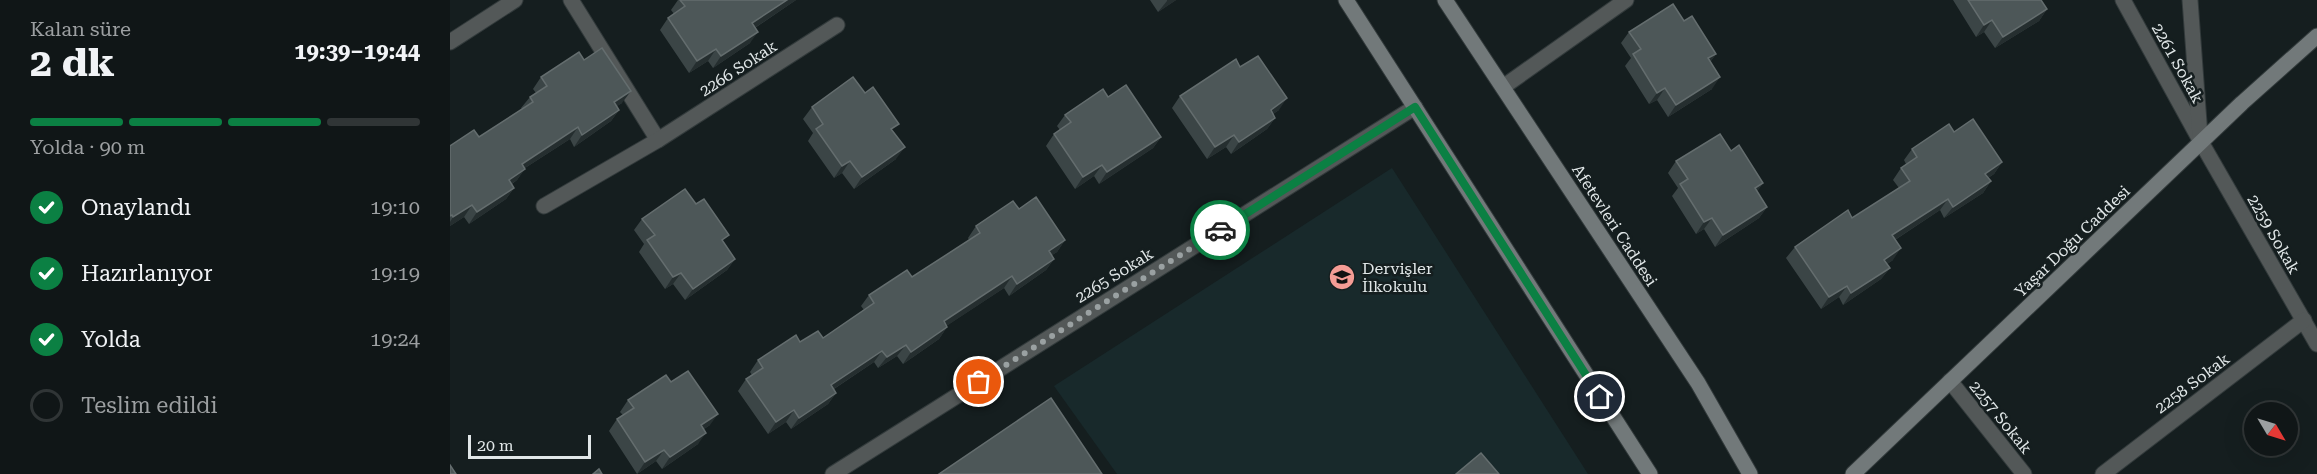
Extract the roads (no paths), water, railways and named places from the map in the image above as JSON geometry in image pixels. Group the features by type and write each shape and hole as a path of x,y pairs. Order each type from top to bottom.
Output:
{"main road":[{"path":"1346,0 1650,474"},
{"name":"Afetevleri Caddesi","path":"1445,0 1698,383 1750,474"},
{"name":"Yaşar Doğu Caddesi","path":"1853,474 2201,142 2317,36"}],"street":[{"path":"450,42 515,0"},
{"path":"571,0 658,140"},
{"path":"1503,87 1626,0"},
{"name":"2261 Sokak","path":"2123,0 2201,142"},
{"path":"2190,0 2201,142"},
{"name":"2266 Sokak","path":"544,206 658,140 837,25"},
{"name":"2265 Sokak","path":"833,474 1415,107"},
{"name":"2259 Sokak","path":"2201,142 2317,344"},
{"name":"2258 Sokak","path":"2103,474 2304,320"},
{"name":"2257 Sokak","path":"1950,381 2024,474"}],"place":[{"name":"Dervişler İlkokulu","path":"1342,277"}]}
